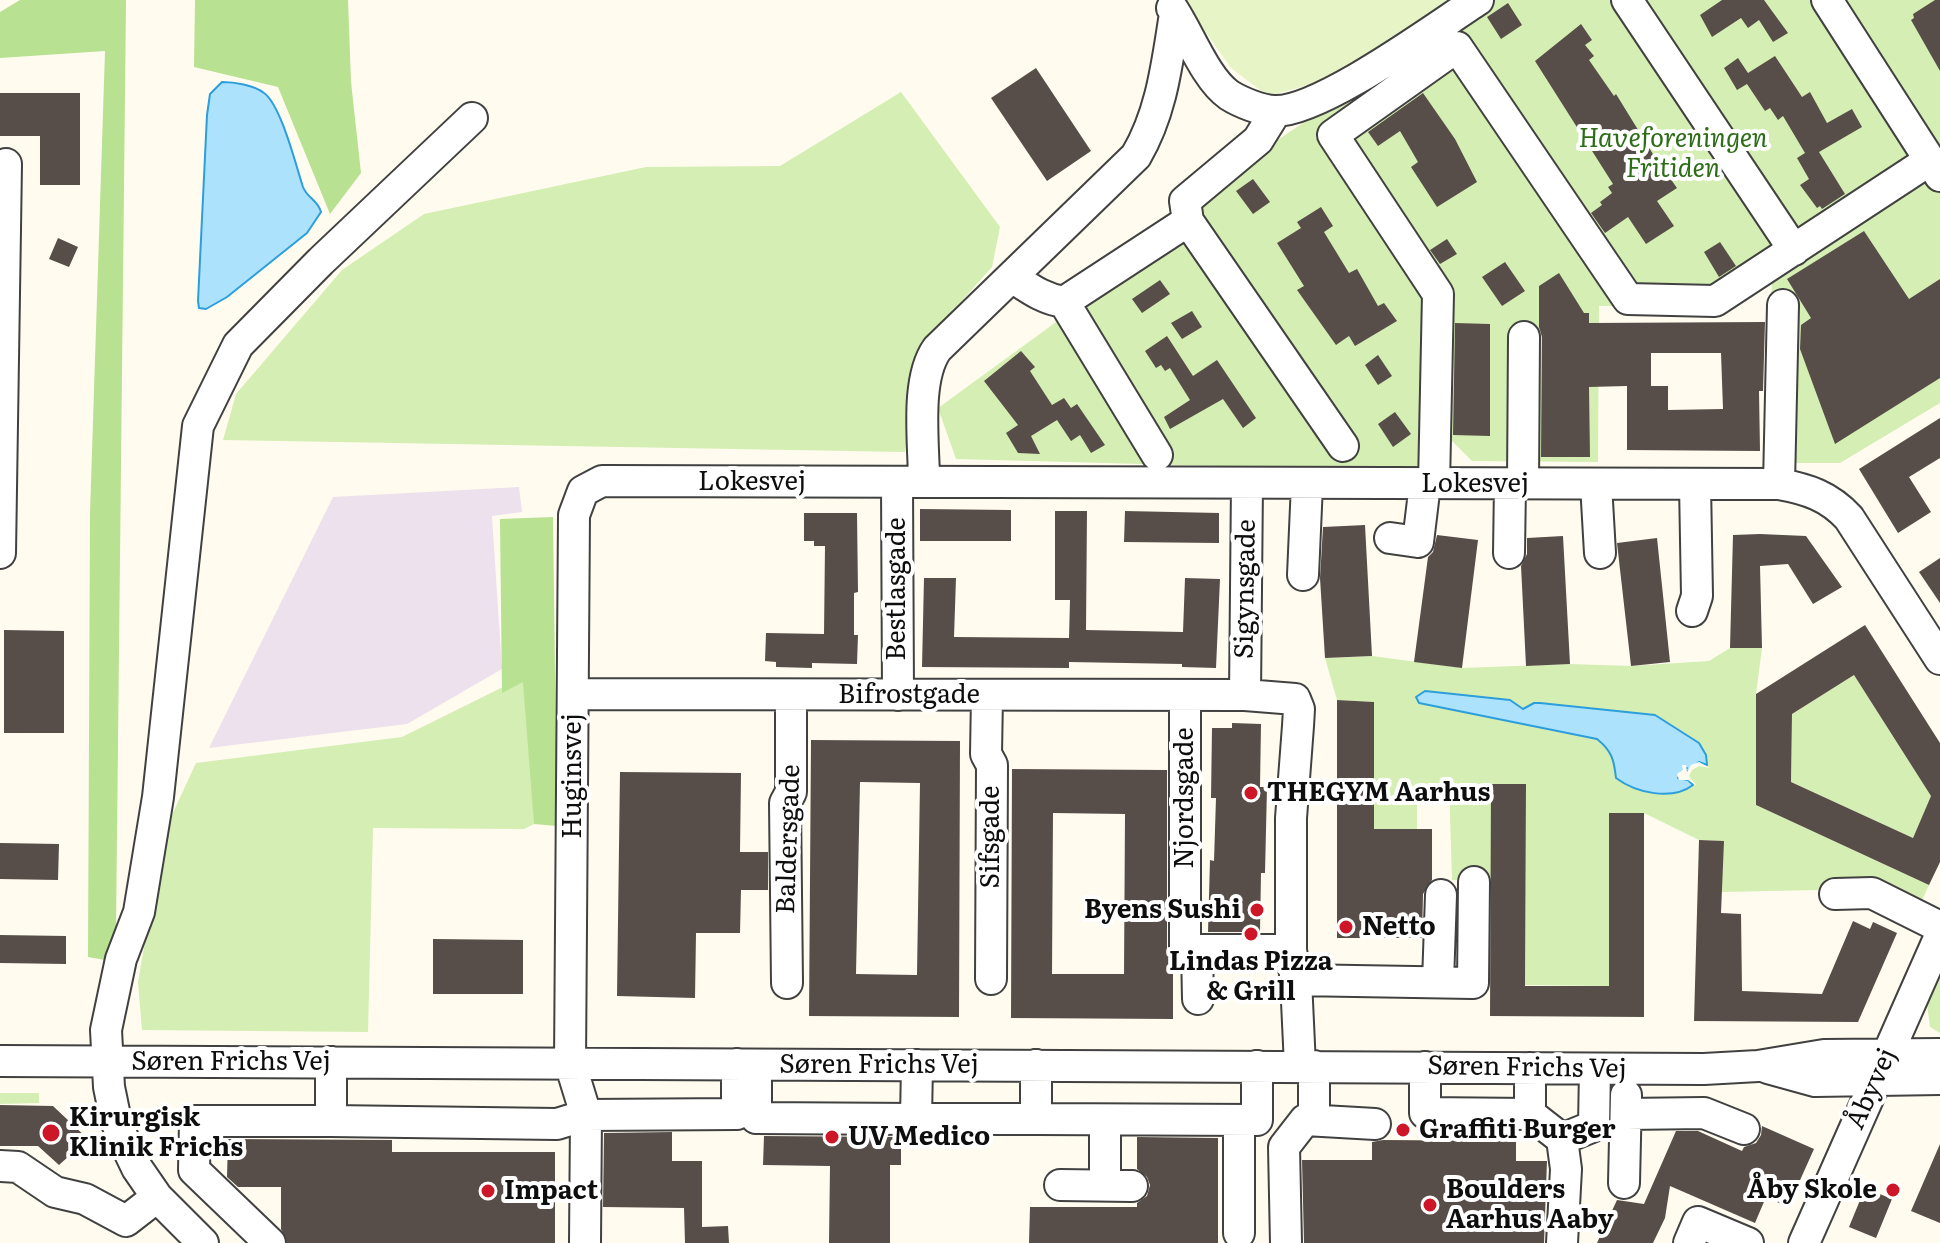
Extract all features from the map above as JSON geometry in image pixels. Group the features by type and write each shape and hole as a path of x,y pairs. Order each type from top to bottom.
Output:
{"street":[{"path":"1171,7 1217,84 1230,96 1276,111 1302,105 1333,92 1478,0"},
{"path":"1627,0 1794,250"},
{"path":"1390,538 1418,542 1430,484 1438,294 1333,135 1457,47 1628,299 1715,301 1794,250 1935,168 1827,0"},
{"path":"910,482 931,358 1136,156 1146,139 1158,109 1171,7"},
{"path":"1276,111 1258,140 1185,201 1188,221 1343,446"},
{"path":"191,1239 137,1168 116,1121 109,1087 106,1030 121,959 139,912 158,797 198,426 238,345 321,261 472,118"},
{"path":"0,553 6,164"},
{"path":"1012,277 1039,295 1064,302 1188,221"},
{"path":"1064,302 1157,455"},
{"path":"1779,484 1783,305"},
{"path":"1509,553 1517,484 1524,337"},
{"name":"Lokesvej","path":"583,491 602,481 614,480 1779,484 1811,491 1826,498 1849,518 1940,659"},
{"name":"Bestlasgade","path":"898,695 910,482"},
{"name":"Sigynsgade","path":"1245,695 1247,483"},
{"path":"1303,575 1307,484"},
{"path":"1596,484 1600,553"},
{"path":"1692,611 1697,596 1695,484"},
{"name":"Huginsvej","path":"583,491 574,515 570,1063 586,1115 585,1243"},
{"name":"Bifrostgade","path":"573,694 1245,695 1295,699 1299,709 1291,818 1291,950 1314,1120"},
{"name":"Baldersgade","path":"787,983 785,803 791,792 791,695"},
{"name":"Njordsgade","path":"1185,695 1191,950 1198,999"},
{"name":"Sifsgade","path":"987,696 986,754 992,765 991,979"},
{"path":"1296,980 1473,983 1474,882"},
{"path":"1835,894 1872,893 1940,927"},
{"path":"1438,982 1441,895"},
{"name":"Åbyvej","path":"1804,1243 1940,936"},
{"path":"1191,950 1291,950"},
{"name":"Søren Frichs Vej","path":"1882,1067 1940,1054"},
{"name":"Søren Frichs Vej","path":"0,1061 1704,1069 1758,1066 1824,1055 1940,1079"},
{"path":"331,1062 331,1121"},
{"path":"270,1243 194,1170 195,1121 557,1124 586,1115 737,1114 747,1064"},
{"path":"747,1064 756,1118 1105,1120 1257,1120 1257,1066"},
{"path":"916,1119 917,1065"},
{"path":"1036,1065 1036,1119"},
{"path":"1425,1067 1425,1113 1530,1114 1562,1139 1566,1169 1562,1243"},
{"path":"1530,1068 1530,1114"},
{"path":"1562,1139 1594,1126 1595,1069"},
{"path":"1624,1183 1626,1069"},
{"path":"1626,1114 1704,1113 1744,1129"},
{"path":"1060,1185 1118,1186 1105,1120"},
{"path":"1239,1120 1239,1233"},
{"path":"1286,1243 1284,1147 1305,1120 1375,1124"},
{"path":"0,1166 18,1167 55,1192 85,1199 126,1221 157,1197"},
{"path":"1689,1243 1698,1222 1748,1243"}],"shaded area":[{"path":"519,487 522,512 492,516 502,669 407,724 209,748 333,497"}],"green space":[{"path":"20,0 126,0 116,927 105,960 88,957 90,514 105,51 0,58 0,12"},
{"path":"195,0 348,0 351,82 361,173 330,214 278,87 194,67"},
{"path":"1183,0 1453,0 1345,75 1268,96 1231,68"},
{"name":"Haveforeningen Fritiden","path":"1488,0 1940,0 1940,403 1840,463 1767,463 1772,273 1718,307 1599,306 1598,462 1472,461 1440,429 1439,472 956,459 938,408 1063,317 1273,143"},
{"path":"901,92 1000,227 992,267 917,351 905,452 223,440 236,394 342,270 424,214 646,167 780,166"},
{"path":"553,517 557,826 534,824 523,682 502,693 500,519"},
{"path":"1730,648 1762,648 1756,694 1756,805 1929,885 1917,911 1868,889 1721,892 1723,841 1699,840 1644,813 1610,813 1611,986 1522,985 1525,976 1526,785 1491,785 1491,882 1452,880 1449,783 1417,784 1417,829 1374,829 1374,702 1337,700 1325,658 1372,656 1462,668 1570,664 1631,666 1709,661"},
{"path":"529,674 534,824 524,829 373,828 368,1032 142,1030 138,982 164,832 196,763 402,737"},
{"path":"1854,675 1931,796 1913,838 1791,782 1792,714"},
{"path":"1940,972 1940,1033 1930,1027 1927,1004"},
{"path":"0,1093 39,1093 39,1103 0,1104"}],"water":[{"path":"222,82 255,88 270,100 282,122 303,187 321,212 307,233 227,297 206,309 199,308 198,301 207,115 210,94"},
{"path":"1425,691 1510,700 1523,709 1540,703 1655,715 1699,743 1706,755 1707,765 1699,762 1687,772 1687,768 1678,778 1688,780 1693,785 1684,790 1665,794 1644,791 1616,778 1611,756 1597,739 1419,703 1416,697"}],"pier":[{"path":"1699,762 1710,768 1699,766 1692,770 1689,776 1697,786 1688,780 1679,780 1677,774 1683,770 1682,765 1686,765 1687,772 1691,765"}],"building":[{"path":"1722,0 1764,0 1788,33 1773,42 1759,20 1748,28 1741,18 1712,37 1700,15"},
{"path":"1940,0 1940,71 1911,20 1913,14"},
{"path":"1508,3 1522,25 1501,39 1487,17"},
{"path":"1581,24 1592,40 1585,45 1594,56 1589,60 1614,96 1616,94 1677,188 1657,201 1674,226 1646,244 1628,217 1605,233 1591,213 1612,193 1608,187 1613,184 1535,61"},
{"path":"1775,56 1802,97 1810,92 1827,123 1852,109 1862,127 1819,152 1845,194 1822,209 1820,206 1817,208 1800,185 1809,179 1797,158 1805,153 1783,116 1778,120 1770,108 1765,111 1747,84 1737,90 1724,68 1738,58 1748,73"},
{"path":"1036,68 1091,151 1047,181 991,98"},
{"path":"0,93 80,93 80,185 40,185 40,136 0,136"},
{"path":"1423,93 1455,139 1477,182 1437,207 1411,167 1418,162 1400,131 1378,146 1368,132"},
{"path":"1253,179 1270,202 1253,214 1236,191"},
{"path":"1321,207 1333,226 1324,232 1349,273 1357,269 1378,306 1384,303 1397,321 1355,346 1349,336 1336,345 1297,290 1304,286 1277,243 1301,228 1297,222"},
{"path":"1864,231 1909,299 1940,279 1940,378 1835,444 1800,349 1801,325 1811,318 1787,279"},
{"path":"58,238 78,247 69,267 49,259"},
{"path":"1447,239 1457,254 1440,264 1430,250"},
{"path":"1720,242 1736,266 1719,277 1704,252"},
{"path":"1505,262 1525,291 1502,306 1482,277"},
{"path":"1559,273 1584,313 1589,313 1589,323 1765,322 1763,391 1759,391 1760,451 1627,450 1627,386 1589,387 1590,457 1541,457 1542,337 1539,327 1539,286","holes":["1651,353 1721,353 1723,409 1668,410 1668,386 1651,386"]},
{"path":"1160,280 1170,294 1142,313 1132,299"},
{"path":"1192,311 1202,327 1182,339 1171,323"},
{"path":"1455,323 1490,324 1490,436 1453,435"},
{"path":"1167,336 1193,376 1217,360 1256,418 1243,428 1223,399 1170,429 1164,417 1190,400 1170,368 1165,371 1161,365 1156,368 1145,351"},
{"path":"1021,351 1035,367 1030,371 1052,405 1064,398 1071,408 1077,404 1105,445 1091,453 1080,435 1071,441 1057,420 1031,436 1040,454 1018,453 1006,433 1018,425 984,381"},
{"path":"1378,355 1392,376 1378,385 1365,365"},
{"path":"1395,412 1411,434 1393,447 1378,424"},
{"path":"1940,418 1940,458 1909,477 1931,512 1898,533 1859,469"},
{"path":"920,509 1011,510 1011,541 920,541"},
{"path":"1055,511 1087,511 1086,630 1183,632 1185,578 1220,579 1216,668 1182,667 1182,664 1069,662 1069,668 922,667 924,578 956,578 954,637 1069,638 1070,600 1055,600"},
{"path":"1125,511 1219,513 1219,543 1124,542"},
{"path":"804,513 857,513 858,592 854,593 854,635 858,635 857,664 812,663 812,668 776,667 776,662 765,661 766,633 824,634 825,546 814,546 814,541 804,541"},
{"path":"1365,525 1372,656 1325,658 1320,578 1323,527"},
{"path":"1437,535 1478,540 1462,668 1414,662 1428,557 1433,552"},
{"path":"1733,535 1806,536 1842,587 1813,604 1788,564 1760,566 1762,648 1730,648"},
{"path":"1563,536 1570,664 1526,666 1521,566 1527,554 1527,538"},
{"path":"1657,538 1670,662 1631,666 1617,543"},
{"path":"1940,558 1940,603 1919,572"},
{"path":"1865,625 1940,743 1940,862 1929,885 1756,805 1756,694","holes":["1854,675 1931,796 1913,838 1791,782 1792,714"]},
{"path":"4,630 64,631 64,733 4,733"},
{"path":"1337,700 1374,702 1374,829 1432,829 1432,880 1423,894 1422,938 1337,938"},
{"path":"1232,723 1261,724 1260,787 1267,787 1260,932 1208,932 1216,798 1211,798 1212,728 1232,728"},
{"path":"811,740 960,741 959,1017 809,1016","holes":["860,782 920,783 917,975 856,974"]},
{"path":"1012,769 1167,770 1167,950 1173,963 1173,1019 1011,1018","holes":["1053,813 1125,814 1124,974 1052,974"]},
{"path":"620,772 741,773 740,852 768,852 768,890 741,890 740,933 696,933 695,998 617,996"},
{"path":"1491,784 1526,784 1525,986 1609,986 1609,813 1644,813 1644,1017 1490,1016"},
{"path":"1699,840 1724,841 1721,913 1741,914 1742,991 1822,994 1853,921 1870,929 1873,922 1897,933 1858,1022 1694,1021"},
{"path":"0,843 59,844 58,880 0,879"},
{"path":"0,935 66,936 66,964 0,963"},
{"path":"433,939 523,940 523,994 433,994"},
{"path":"0,1105 53,1106 88,1139 59,1165 38,1146 0,1146"},
{"path":"1762,1126 1814,1149 1788,1207 1766,1197 1755,1223 1670,1186 1665,1218 1653,1243 1597,1243 1617,1200 1644,1204 1676,1131 1698,1131 1742,1151 1744,1147 1756,1143"},
{"path":"672,1132 672,1161 702,1161 702,1227 728,1226 729,1243 685,1243 684,1208 603,1207 604,1133"},
{"path":"764,1136 901,1137 901,1165 890,1165 890,1243 829,1243 830,1166 763,1165"},
{"path":"1137,1137 1218,1138 1218,1243 1029,1243 1030,1207 1137,1207 1137,1203 1147,1196 1150,1185 1147,1177 1137,1169"},
{"path":"228,1139 392,1140 392,1152 555,1152 555,1243 287,1243 281,1229 281,1187 238,1187 227,1177"},
{"path":"1516,1141 1516,1161 1547,1161 1544,1243 1304,1243 1302,1160 1372,1160 1372,1142"},
{"path":"1940,1144 1940,1223 1911,1211"},
{"path":"1865,1188 1892,1199 1876,1238 1849,1227"}],"place":[{"name":"THEGYM Aarhus","path":"1251,793"},
{"name":"Byens Sushi","path":"1257,910"},
{"name":"Netto","path":"1346,927"},
{"name":"Lindas Pizza & Grill","path":"1251,934"},
{"name":"Graffiti Burger","path":"1403,1130"},
{"name":"Kirurgisk Klinik Frichs","path":"51,1133"},
{"name":"UV Medico","path":"832,1137"},
{"name":"Åby Skole","path":"1893,1190"},
{"name":"Impact","path":"488,1191"},
{"name":"Boulders Aarhus Aaby","path":"1430,1205"}]}
